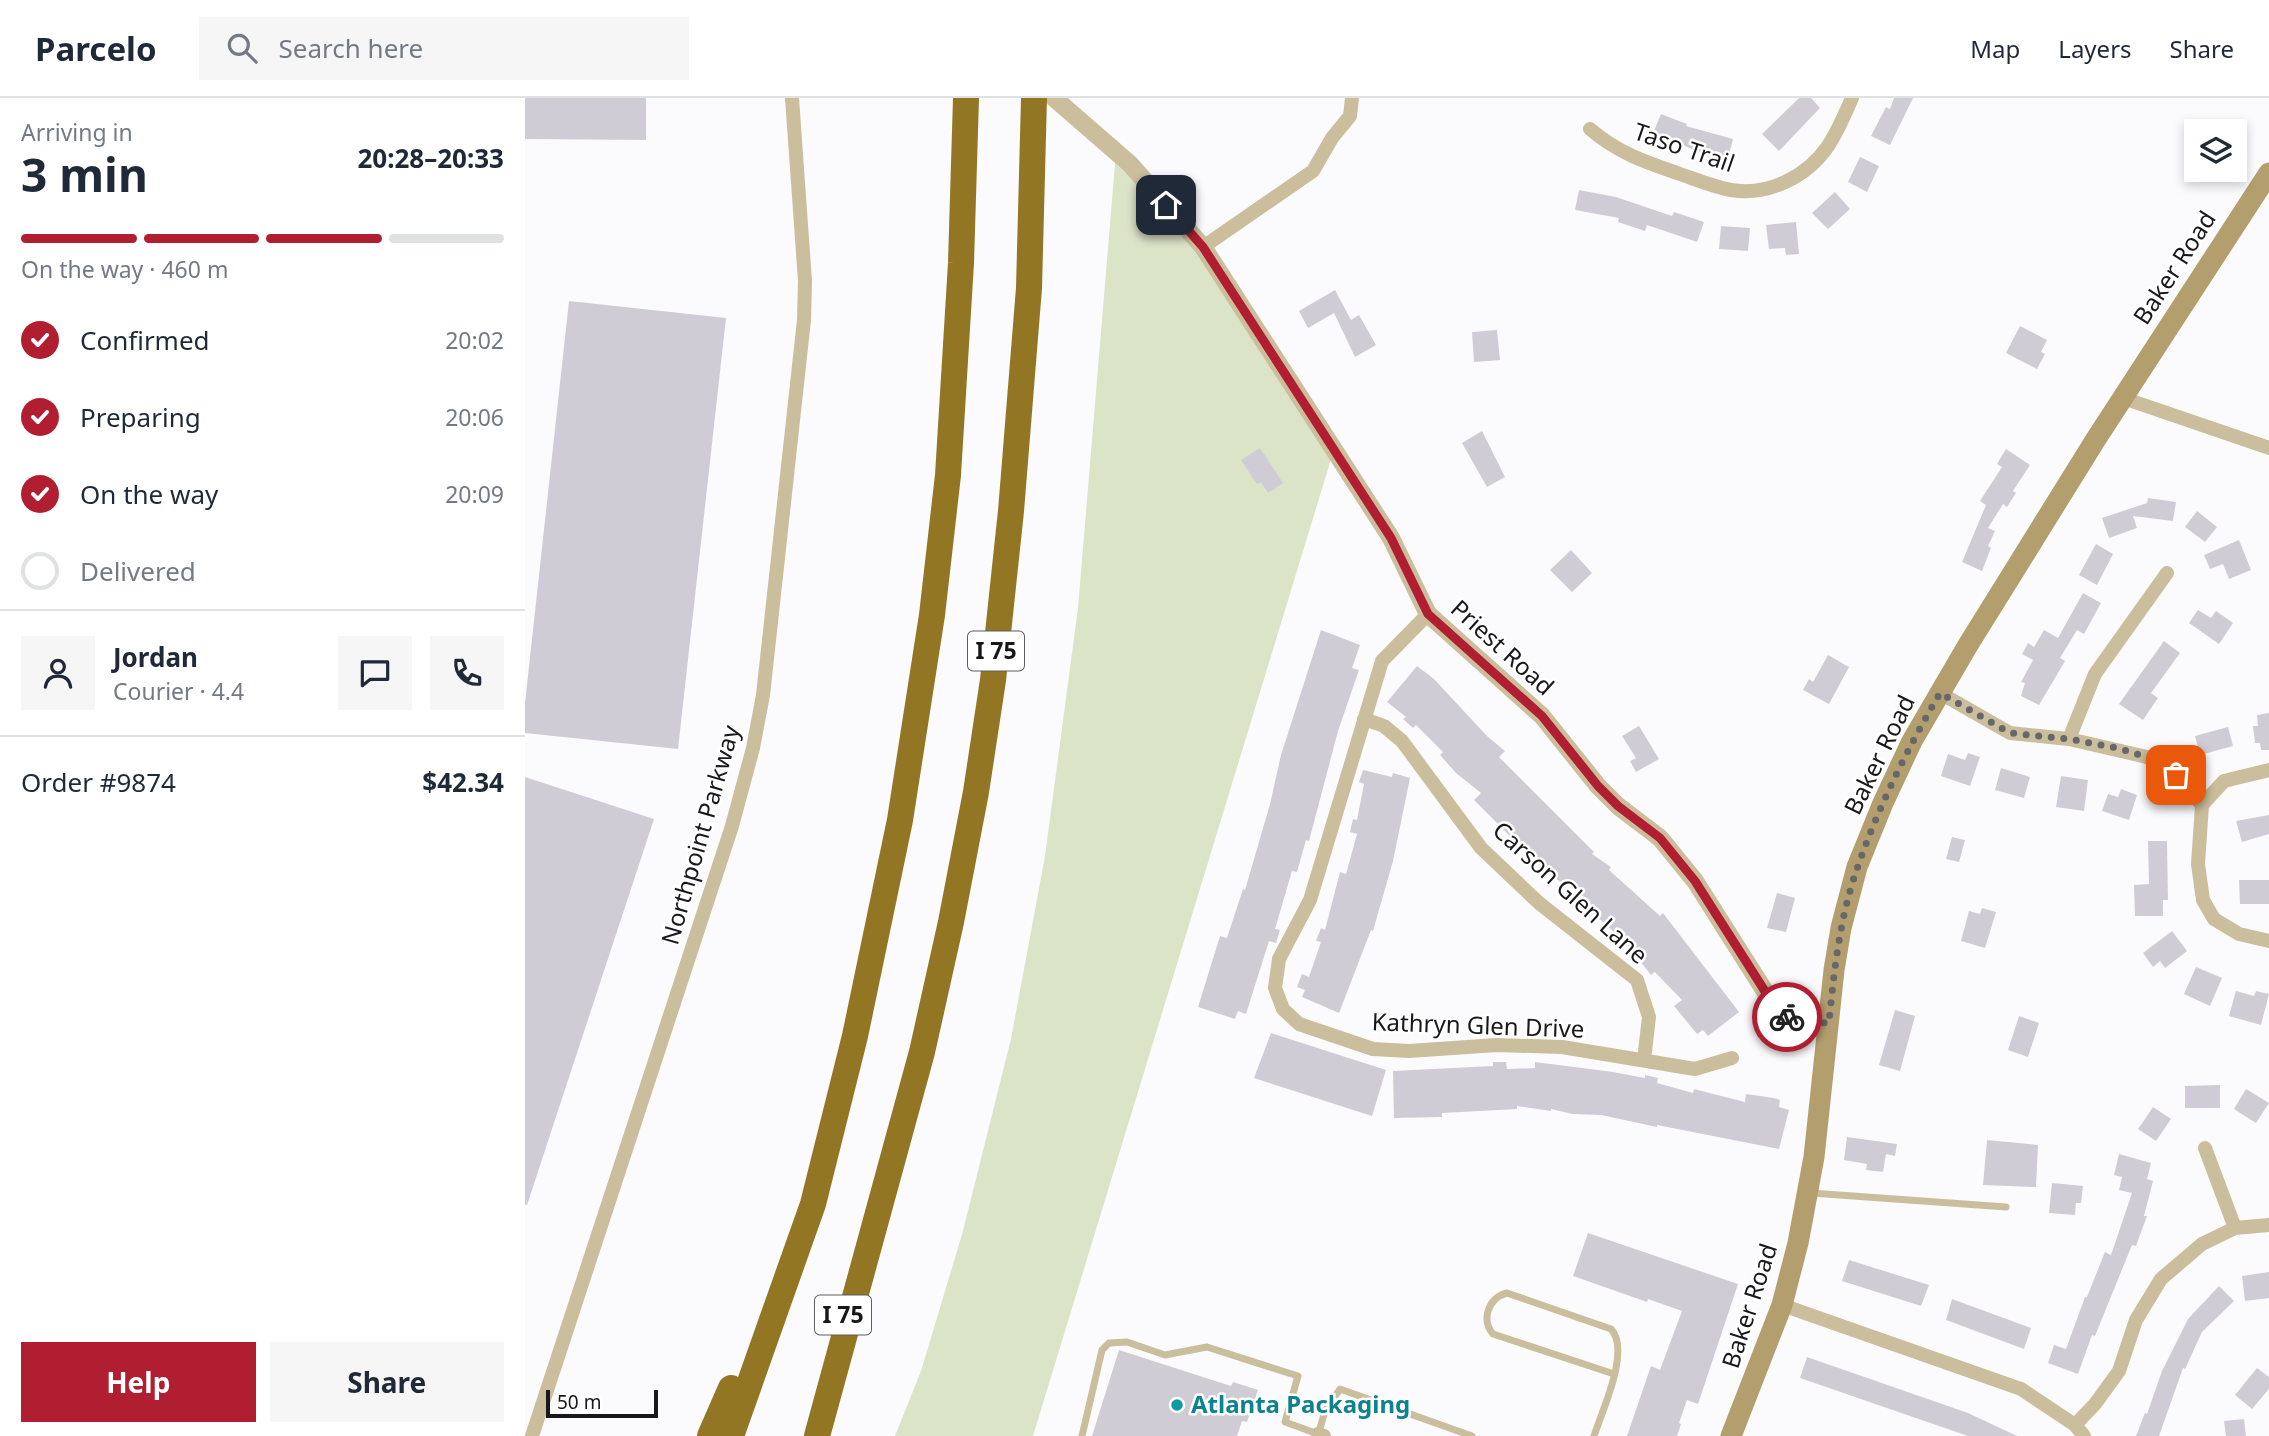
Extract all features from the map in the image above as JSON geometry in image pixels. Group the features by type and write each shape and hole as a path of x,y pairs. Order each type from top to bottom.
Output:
{"highway":[{"name":"I 75","path":"731,1436 813,1204 855,1036 899,820 932,615 954,405 966,98"},
{"name":"I 75","path":"802,1436 884,1194 922,1052 976,792 993,680 1011,511 1029,288 1034,98"},
{"path":"817,1436 884,1194"},
{"path":"711,1436 813,1204"}],"main road":[{"name":"Baker Road","path":"1731,1436 1782,1305 1798,1243 1814,1157 1841,928 1857,867 1883,803 1912,741 1940,693 2123,398 2269,173"}],"street":[{"name":"Northpoint Parkway","path":"532,1436 727,839 753,748 763,695 804,320 805,282 792,98"},
{"name":"Priest Road","path":"1053,98 1130,164 1203,247 1391,538 1428,614 1542,716 1598,786 1618,806 1660,838 1695,881 1780,1015 1799,1021 1829,1023"},
{"path":"1203,247 1313,171 1332,138 1350,116 1352,98"},
{"name":"Taso Trail","path":"1590,129 1621,152 1698,180 1730,190 1762,190 1781,184 1813,163 1828,146 1852,98"},
{"path":"2123,398 2269,448"},
{"path":"2069,739 2095,674 2167,573"},
{"name":"Kathryn Glen Drive","path":"1428,614 1381,661 1310,900 1279,959 1275,988 1283,1009 1299,1024 1373,1049 1409,1051 1497,1045 1562,1047 1695,1069 1733,1058"},
{"path":"1940,693 2010,733 2069,739 2147,757 2176,775 2202,805"},
{"name":"Carson Glen Lane","path":"1364,719 1384,726 1402,741 1481,848 1539,903 1637,980 1649,1017 1644,1060"},
{"path":"2269,770 2224,782 2202,805 2198,864 2203,900 2214,919 2239,934 2269,940"},
{"path":"2205,1148 2235,1228"},
{"path":"1782,1305 2021,1389 2079,1430 2119,1371 2136,1320 2161,1279 2202,1244 2235,1228 2269,1225"}],"lane":[{"path":"1807,1193 2006,1207"},
{"path":"1594,1436 1614,1374 1618,1360 1619,1344 1611,1329 1507,1293 1492,1303 1486,1322 1493,1334 1614,1374"},
{"path":"1082,1436 1103,1350 1109,1343 1127,1342 1165,1355 1207,1346 1298,1376 1285,1422 1320,1435 1325,1412 1340,1389 1472,1436"}],"green space":[{"path":"1117,140 1336,443 1033,1436 895,1436 921,1371 963,1231 1011,1039 1045,856 1078,608"}],"building":[{"path":"525,98 646,98 646,140 525,139"},
{"path":"1799,98 1811,98 1820,108 1779,151 1762,134"},
{"path":"1894,98 1913,98 1890,145 1871,136 1886,107 1890,109"},
{"path":"1661,114 1687,124 1686,126 1733,139 1728,159 1697,151 1653,133"},
{"path":"1860,157 1879,166 1867,192 1848,182"},
{"path":"1579,190 1616,197 1672,216 1674,212 1704,222 1697,242 1647,225 1645,231 1618,222 1619,218 1575,210"},
{"path":"1835,192 1850,209 1828,229 1812,213"},
{"path":"1796,222 1799,254 1786,255 1785,248 1769,249 1766,225"},
{"path":"1721,226 1750,228 1748,251 1719,249"},
{"path":"1335,290 1351,320 1359,315 1376,345 1355,357 1334,313 1308,328 1299,311"},
{"path":"569,301 726,318 678,749 525,733 525,703"},
{"path":"2020,326 2047,340 2041,352 2045,354 2037,369 2006,353"},
{"path":"1497,330 1500,360 1474,362 1472,332"},
{"path":"1482,431 1505,477 1487,487 1462,443"},
{"path":"1260,448 1283,483 1268,493 1261,482 1257,484 1241,460"},
{"path":"2006,449 2030,465 2013,491 2016,493 2007,507 2003,504 1988,528 1995,531 1982,571 1962,562 1986,505 1980,501 2002,467 1997,464"},
{"path":"2148,498 2176,502 2173,521 2133,516 2137,528 2109,538 2102,518 2147,503"},
{"path":"2197,511 2217,527 2205,542 2185,527"},
{"path":"2239,540 2251,570 2229,579 2223,564 2210,569 2204,555"},
{"path":"2096,544 2113,554 2097,585 2079,575"},
{"path":"1571,550 1592,573 1572,592 1550,570"},
{"path":"2083,593 2101,603 2084,634 2077,630 2060,658 2065,661 2039,705 2021,696 2025,683 2021,682 2033,660 2022,654 2028,643 2034,647 2044,630 2058,638"},
{"path":"2198,610 2211,618 2216,611 2233,623 2219,644 2189,623"},
{"path":"1321,630 1360,645 1352,668 1359,670 1338,731 1309,841 1306,840 1297,872 1292,871 1275,929 1280,930 1276,943 1269,941 1246,1014 1238,1011 1235,1019 1198,1007 1220,936 1227,938 1243,889 1245,890 1281,755"},
{"path":"2164,641 2180,653 2151,693 2158,698 2143,720 2119,704"},
{"path":"1828,655 1849,667 1829,704 1803,690 1809,679 1813,682"},
{"path":"1417,666 1434,679 1487,736 1505,751 1499,757 1594,852 1592,854 1611,867 1609,870 1660,916 1663,913 1739,1012 1708,1036 1703,1030 1697,1034 1674,1006 1682,1000 1655,972 1651,975 1625,942 1593,913 1591,916 1580,908 1588,900 1537,863 1474,800 1481,793 1456,773 1440,755 1443,752 1416,725 1413,728 1403,719 1406,717 1387,702"},
{"path":"2269,713 2269,750 2261,750 2260,743 2255,743 2253,726 2258,726 2257,715"},
{"path":"1639,726 1659,759 1636,772 1630,761 1636,758 1622,736"},
{"path":"2228,727 2233,746 2200,755 2195,736"},
{"path":"1968,753 1980,757 1970,786 1941,776 1948,754 1965,760"},
{"path":"2001,768 2030,777 2024,798 1995,790"},
{"path":"1363,770 1410,778 1393,861 1373,931 1371,930 1339,1013 1302,997 1305,990 1297,987 1302,974 1309,977 1321,942 1316,941 1321,928 1325,930 1340,872 1346,874 1357,834 1350,832 1353,819 1357,820 1364,784 1359,782"},
{"path":"2061,776 2088,780 2084,811 2056,807"},
{"path":"525,777 654,819 527,1205 525,1204"},
{"path":"2121,789 2137,795 2129,820 2102,811 2108,794 2118,797"},
{"path":"2269,815 2269,834 2242,842 2236,821"},
{"path":"1952,837 1965,840 1959,862 1946,859"},
{"path":"2148,841 2167,841 2168,900 2163,900 2163,916 2135,916 2134,885 2149,884"},
{"path":"2239,880 2269,880 2269,904 2240,904"},
{"path":"1777,893 1795,898 1786,932 1767,928"},
{"path":"1982,908 1996,912 1985,948 1961,941 1969,911 1980,914"},
{"path":"2172,931 2187,951 2165,968 2160,961 2153,967 2143,953"},
{"path":"2196,967 2222,978 2210,1006 2184,994"},
{"path":"2236,991 2254,996 2256,991 2269,994 2261,1025 2229,1016"},
{"path":"1895,1010 1915,1016 1900,1071 1879,1065"},
{"path":"2019,1016 2039,1023 2028,1057 2008,1050"},
{"path":"1271,1033 1386,1070 1372,1116 1254,1078"},
{"path":"1493,1062 1506,1062 1507,1069 1535,1068 1535,1062 1645,1078 1645,1075 1658,1078 1657,1083 1693,1093 1694,1089 1745,1102 1746,1094 1774,1098 1780,1100 1779,1107 1789,1110 1779,1149 1601,1115 1517,1106 1517,1109 1442,1113 1442,1117 1394,1118 1393,1071 1493,1066"},
{"path":"2220,1085 2220,1108 2185,1108 2185,1086"},
{"path":"2246,1089 2269,1103 2256,1123 2234,1109"},
{"path":"2153,1107 2171,1119 2156,1141 2138,1129"},
{"path":"1847,1137 1897,1144 1895,1156 1886,1154 1883,1172 1866,1170 1867,1164 1844,1160"},
{"path":"1987,1140 2038,1145 2036,1187 1983,1185"},
{"path":"2119,1154 2151,1163 2147,1179 2153,1181 2144,1216 2147,1216 2136,1246 2132,1245 2095,1336 2092,1335 2078,1374 2048,1363 2054,1345 2066,1349 2105,1252 2111,1255 2132,1193 2119,1190 2122,1177 2114,1175"},
{"path":"2052,1183 2083,1186 2081,1203 2076,1203 2075,1215 2049,1213"},
{"path":"1588,1233 1738,1284 1698,1404 1687,1400 1677,1436 1627,1436 1651,1366 1660,1370 1682,1311 1648,1299 1647,1302 1573,1276"},
{"path":"1849,1260 1929,1285 1921,1306 1842,1281"},
{"path":"2269,1272 2269,1298 2245,1301 2242,1276"},
{"path":"2219,1286 2234,1301 2202,1332 2185,1369 2183,1368 2159,1436 2136,1436 2162,1371 2188,1319"},
{"path":"1952,1299 2031,1328 2024,1349 1946,1320"},
{"name":"Atlanta Packaging","path":"1119,1350 1231,1386 1233,1382 1258,1390 1247,1422 1242,1421 1237,1436 1092,1436"},
{"path":"1807,1357 1968,1413 2017,1436 1968,1436 1800,1378"},
{"path":"2257,1368 2269,1377 2269,1389 2252,1409 2235,1395"},
{"path":"2244,1419 2246,1436 2226,1436 2224,1421"}],"way so far":[{"path":"1787,1017 1799,1021 1829,1023 1841,928 1857,867 1912,741 1940,693 2010,733 2069,739 2117,748 2147,757 2176,775"}],"place":[{"name":"Atlanta Packaging","path":"1177,1405"}],"route":[{"path":"1166,205 1203,247 1391,538 1428,614 1542,716 1598,786 1618,806 1660,838 1695,881 1780,1015 1787,1017"}]}
